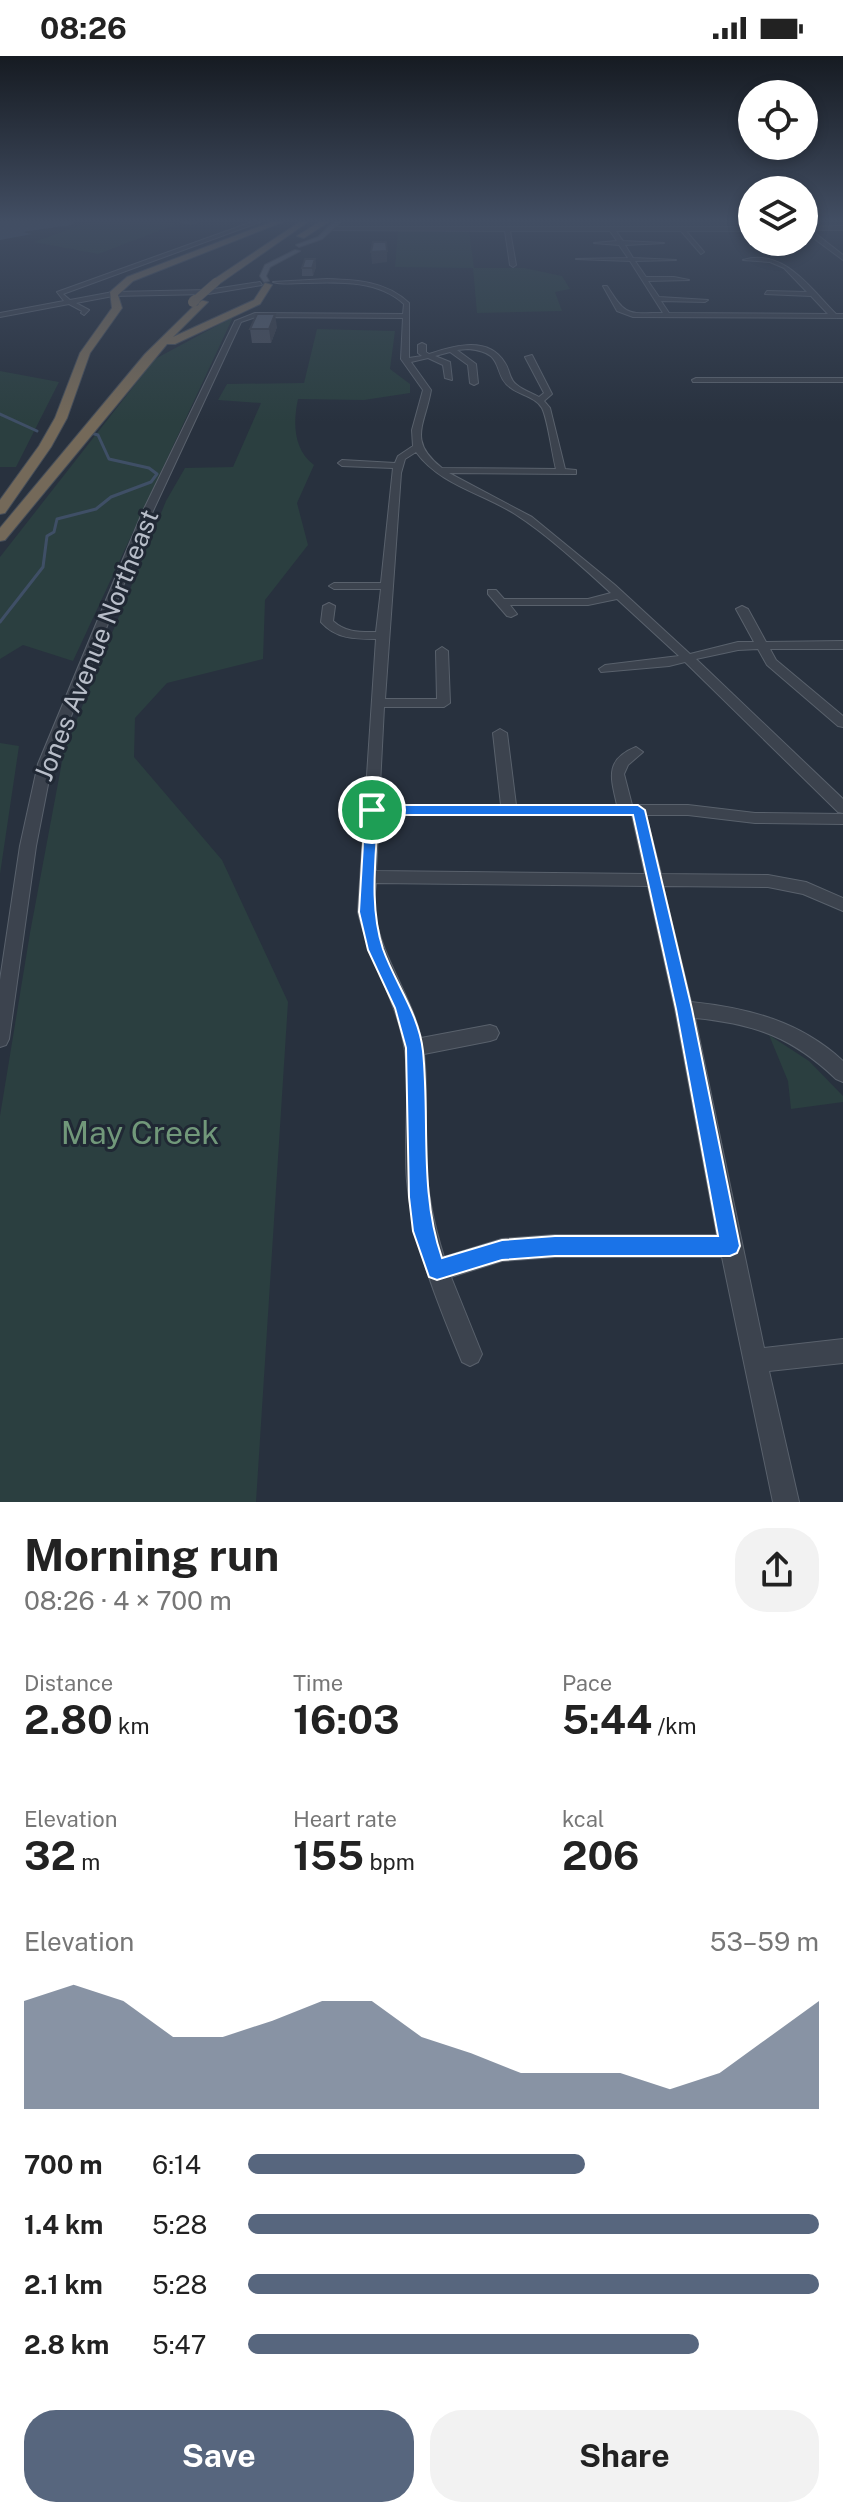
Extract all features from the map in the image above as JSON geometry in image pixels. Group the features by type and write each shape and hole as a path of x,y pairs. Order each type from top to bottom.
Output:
{"highway":[{"path":"0,537 59,449 61,418 85,353 117,308 113,294 122,286"},
{"path":"95,414 144,350 197,299 215,286"},
{"path":"0,510 168,345 257,302 265,286"},
{"path":"119,392 197,299"},
{"path":"0,516 59,449"}],"street":[{"path":"77,286 59,293 67,301 86,310 84,313"},
{"path":"0,315 113,294 197,299 252,286"},
{"path":"376,286 403,299 407,316 406,361 427,390 415,435 417,447 439,470 522,514 619,595 689,656 843,808"},
{"path":"649,286 667,315"},
{"path":"804,286 834,316"},
{"path":"605,287 619,310 629,314 843,316"},
{"path":"767,293 811,294"},
{"path":"657,299 705,300"},
{"name":"Jones Avenue Northeast","path":"0,1039 38,791 52,742 148,511 238,321 244,317 407,316"},
{"path":"422,345 422,353 447,364 449,378"},
{"path":"406,361 434,357 451,349 485,349 501,363 511,385 540,400 548,414 561,472"},
{"path":"451,349 472,364 474,383"},
{"path":"529,357 548,394 540,400"},
{"path":"696,380 843,380"},
{"path":"417,447 406,453 397,466 382,636 368,877 369,929 403,1008 414,1048 418,1197 423,1231 470,1354"},
{"path":"342,463 397,466"},
{"path":"439,470 573,472"},
{"path":"334,586 386,586"},
{"path":"511,614 496,597 588,602 619,595"},
{"path":"329,606 327,622 335,631 343,635 382,636"},
{"path":"742,609 758,644 782,673 843,723"},
{"path":"605,669 657,664 758,644 843,645"},
{"path":"379,703 444,703 442,651"},
{"path":"500,733 509,810"},
{"path":"636,752 622,762 617,774 632,810 652,878 684,1009 730,1246 786,1502"},
{"path":"372,810 632,810 843,819"},
{"path":"368,877 768,881 806,888 843,905"},
{"path":"684,1009 737,1013 769,1021 815,1047 843,1073"},
{"path":"414,1048 490,1033"},
{"path":"437,1270 502,1250 610,1244 730,1246"},
{"path":"756,1361 843,1351"}],"green space":[{"path":"475,286 568,286 570,289 555,292 562,311 477,313"},
{"path":"233,317 73,661 23,645 0,659 0,557 155,359"},
{"name":"May Creek","path":"317,329 395,331 390,369 410,384 410,393 364,400 298,399 296,435 302,451 314,465 297,503 308,545 265,600 263,659 167,683 135,718 134,757 222,860 288,1002 256,1502 0,1502 0,1116 64,751 166,501 185,468 233,467 261,403 218,400 227,384 304,383"},
{"path":"0,371 59,382 16,467 0,467"},
{"path":"0,743 19,746 0,874"},
{"path":"769,1035 809,1061 843,1096 843,1102 791,1109 788,1081"}],"building":[{"path":"257,314 275,314 269,329 250,329"}],"waterway":[{"name":"May Creek","path":"0,414 37,431"},
{"name":"May Creek","path":"0,622 43,567 47,536 54,532 57,519 96,509 111,497 151,482 157,474 149,468 109,459 98,435 91,433"}],"route":[{"path":"372,810 638,810 684,1009 730,1246 610,1244 502,1250 437,1270 423,1231 418,1197 418,1088 414,1048 403,1008 376,950 366,912 372,810"}]}
